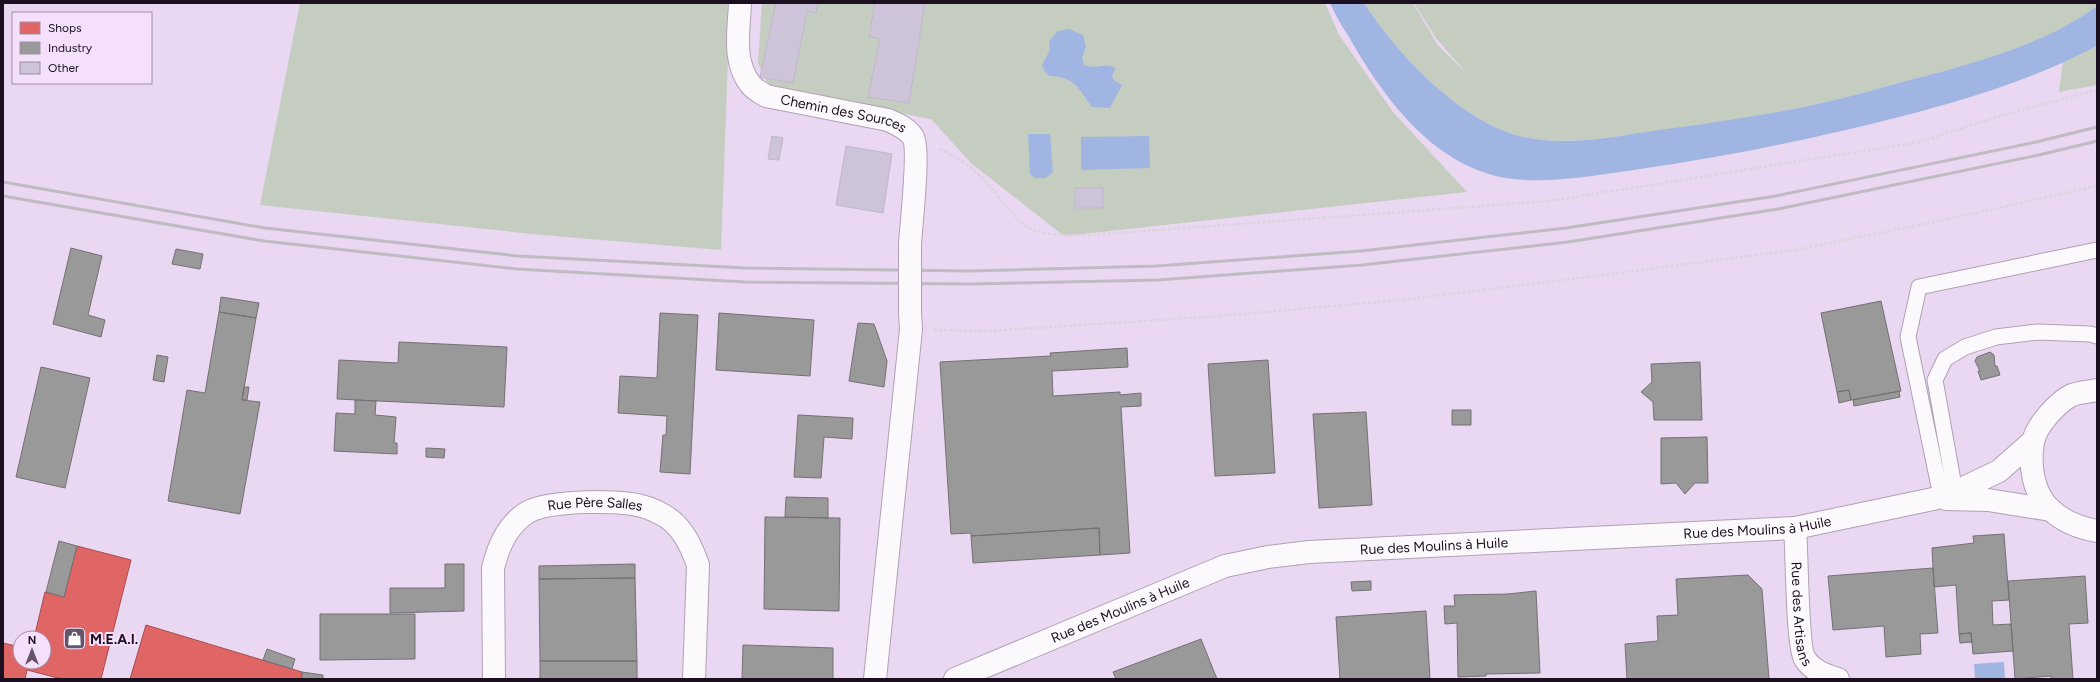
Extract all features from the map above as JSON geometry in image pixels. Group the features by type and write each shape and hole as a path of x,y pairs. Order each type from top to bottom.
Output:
{"street":[{"name":"Chemin des Sources","path":"740,3 738,52 743,74 752,87 766,96 888,120 903,127 913,138 915,154 910,244 911,321 875,679"},
{"path":"2097,390 2071,396 2049,412 2033,441 2032,474 2041,497 2050,510 2077,527 2097,531"},
{"name":"Rue des Moulins à Huile","path":"955,679 1225,566 1268,557 1309,552 1795,528 1943,496 1999,471 2033,441"},
{"name":"Rue des Moulins à Huile","path":"1943,496 1988,500 2050,510"},
{"name":"Rue Père Salles","path":"494,679 493,568 497,552 508,532 528,513 549,505 572,502 630,504 648,508 676,524 685,537 692,548 698,565 694,679"},
{"name":"Rue des Artisans","path":"1795,528 1800,639 1804,659 1819,673 1838,679"}],"lane":[{"path":"1943,496 1908,337 1919,287 2097,250"},
{"path":"1943,496 1935,380 1945,359 1965,347 1996,337 2037,332 2090,334 2097,336"}],"path":[{"path":"913,138 951,154 986,181 1002,202 1027,227 1056,234 1090,235 1550,201 1919,142 2003,115 2097,90"},
{"path":"911,321 989,331 1220,316 1408,299 1796,250 1953,218 2097,186"}],"shaded area":[{"path":"300,3 730,3 721,250 542,235 260,205"},
{"path":"762,3 1325,3 1339,35 1393,112 1467,192 1064,236 971,163 931,119 771,90 758,63"},
{"path":"1364,3 1413,3 1437,44 1467,74 1436,38 1414,3 2097,3 2097,6 2058,30 1995,56 1854,95 1798,108 1731,120 1604,138 1564,141 1526,137 1507,132 1486,123 1466,110 1426,78 1408,60 1377,22"},
{"path":"2097,46 2097,85 2059,92 2063,62"}],"water":[{"path":"1330,3 1364,3 1377,22 1408,60 1446,95 1486,123 1507,132 1544,140 1563,141 1621,136 1751,117 1843,98 1995,56 2058,30 2097,6 2097,46 2042,72 1984,93 1926,110 1839,132 1754,150 1668,165 1584,177 1525,180 1489,174 1466,165 1444,152 1425,137 1390,100 1375,79 1341,25"},
{"path":"1069,29 1083,35 1086,47 1082,58 1084,65 1093,67 1111,66 1116,68 1112,75 1114,80 1122,85 1110,108 1092,107 1079,89 1070,81 1049,76 1044,70 1042,65 1050,50 1049,41 1058,31"},
{"path":"1028,134 1050,134 1053,172 1046,178 1035,178 1030,174"},
{"path":"1149,136 1150,168 1081,170 1081,137"},
{"path":"2004,662 2005,679 1975,679 1974,664"}],"building: Shops":[{"path":"77,546 131,560 101,679 62,679 27,670 52,670 52,630 36,630 45,592 64,597"},
{"path":"146,625 302,672 302,679 130,679"},
{"path":"3,643 12,645 12,670 27,670 25,679 3,679"}],"building: Industry":[{"path":"71,248 102,256 88,315 105,320 101,337 53,324"},
{"path":"176,249 203,254 200,269 172,264"},
{"path":"221,297 259,303 256,318 219,312"},
{"path":"1881,301 1901,391 1851,400 1849,390 1837,392 1821,313"},
{"path":"219,312 256,318 242,400 260,402 240,514 168,501 187,390 205,393"},
{"path":"660,313 698,315 690,474 660,472 663,435 666,435 667,416 618,413 620,376 657,378"},
{"path":"719,313 814,320 810,376 716,370"},
{"path":"858,323 874,324 887,361 884,387 849,381"},
{"path":"399,342 507,347 504,407 337,399 339,360 398,363"},
{"path":"1127,348 1128,367 1052,371 1053,396 1120,392 1120,395 1141,393 1141,406 1121,407 1130,553 1100,555 1099,528 971,536 971,533 951,534 940,362 1051,356 1050,353"},
{"path":"1990,352 1994,355 1995,366 1997,366 2000,375 1981,380 1978,371 1980,371 1975,361 1977,357"},
{"path":"157,355 168,357 164,382 153,380"},
{"path":"1268,360 1275,473 1215,476 1208,364"},
{"path":"1700,362 1702,420 1654,420 1653,402 1641,392 1652,382 1651,364"},
{"path":"41,367 90,378 65,488 16,477"},
{"path":"244,387 249,387 247,400 242,400"},
{"path":"1849,390 1851,400 1839,403 1837,392"},
{"path":"1899,391 1900,397 1854,406 1853,400"},
{"path":"355,400 376,401 375,415 396,417 394,443 397,443 397,454 334,451 336,413 355,414"},
{"path":"1452,410 1471,410 1471,425 1452,425"},
{"path":"1366,412 1372,505 1319,508 1313,414"},
{"path":"798,415 853,418 852,439 824,437 821,478 794,477"},
{"path":"1707,437 1708,483 1695,483 1685,494 1676,483 1661,484 1661,438"},
{"path":"426,448 445,449 444,458 426,457"},
{"path":"786,497 828,498 828,518 785,517"},
{"path":"765,517 840,518 839,611 764,609"},
{"path":"1099,528 1100,555 973,563 971,536"},
{"path":"2004,534 2009,600 1992,601 1993,625 2011,624 2013,651 1973,654 1971,633 1959,634 1956,585 1934,587 1932,548 1974,543 1973,536"},
{"path":"59,541 77,546 64,597 46,592"},
{"path":"445,564 464,564 464,611 390,613 390,588 445,588"},
{"path":"635,564 635,578 539,579 539,566"},
{"path":"1933,568 1938,633 1920,634 1921,654 1886,657 1884,626 1833,630 1828,576"},
{"path":"1748,575 1762,589 1769,679 1627,679 1625,644 1658,641 1657,616 1678,615 1676,579"},
{"path":"2085,576 2088,623 2069,624 2073,679 2051,679 2051,676 2015,679 2008,581"},
{"path":"635,578 637,661 540,661 539,579"},
{"path":"1371,581 1371,590 1352,591 1351,582"},
{"path":"1536,591 1540,673 1486,674 1486,676 1458,677 1457,623 1445,624 1444,606 1455,606 1454,595 1508,594"},
{"path":"1426,611 1430,679 1340,679 1336,617"},
{"path":"320,614 415,614 415,659 320,660"},
{"path":"1971,633 1972,642 1960,643 1959,634"},
{"path":"1201,639 1217,679 1116,679 1113,672"},
{"path":"743,645 833,648 833,679 742,679"},
{"path":"267,649 295,659 292,669 263,660"},
{"path":"540,661 637,661 637,679 540,679"},
{"path":"302,672 323,675 323,679 302,679"}],"building: Other":[{"path":"776,3 818,3 816,13 807,11 793,83 760,77"},
{"path":"875,3 925,3 909,103 868,97 880,39 869,36"},
{"path":"772,136 783,138 779,160 768,159"},
{"path":"846,146 892,154 883,213 836,205"},
{"path":"1075,188 1103,188 1103,208 1075,208"}],"railway":[{"path":"3,182 265,228 518,256 746,268 970,271 1157,266 1361,251 1566,228 1776,196 2036,142 2097,127"},
{"path":"3,196 264,241 517,269 745,282 971,284 1158,280 1362,265 1568,242 1778,209 2039,155 2097,141"}],"place":[{"name":"M.E.A.I.","path":"75,639"}]}
